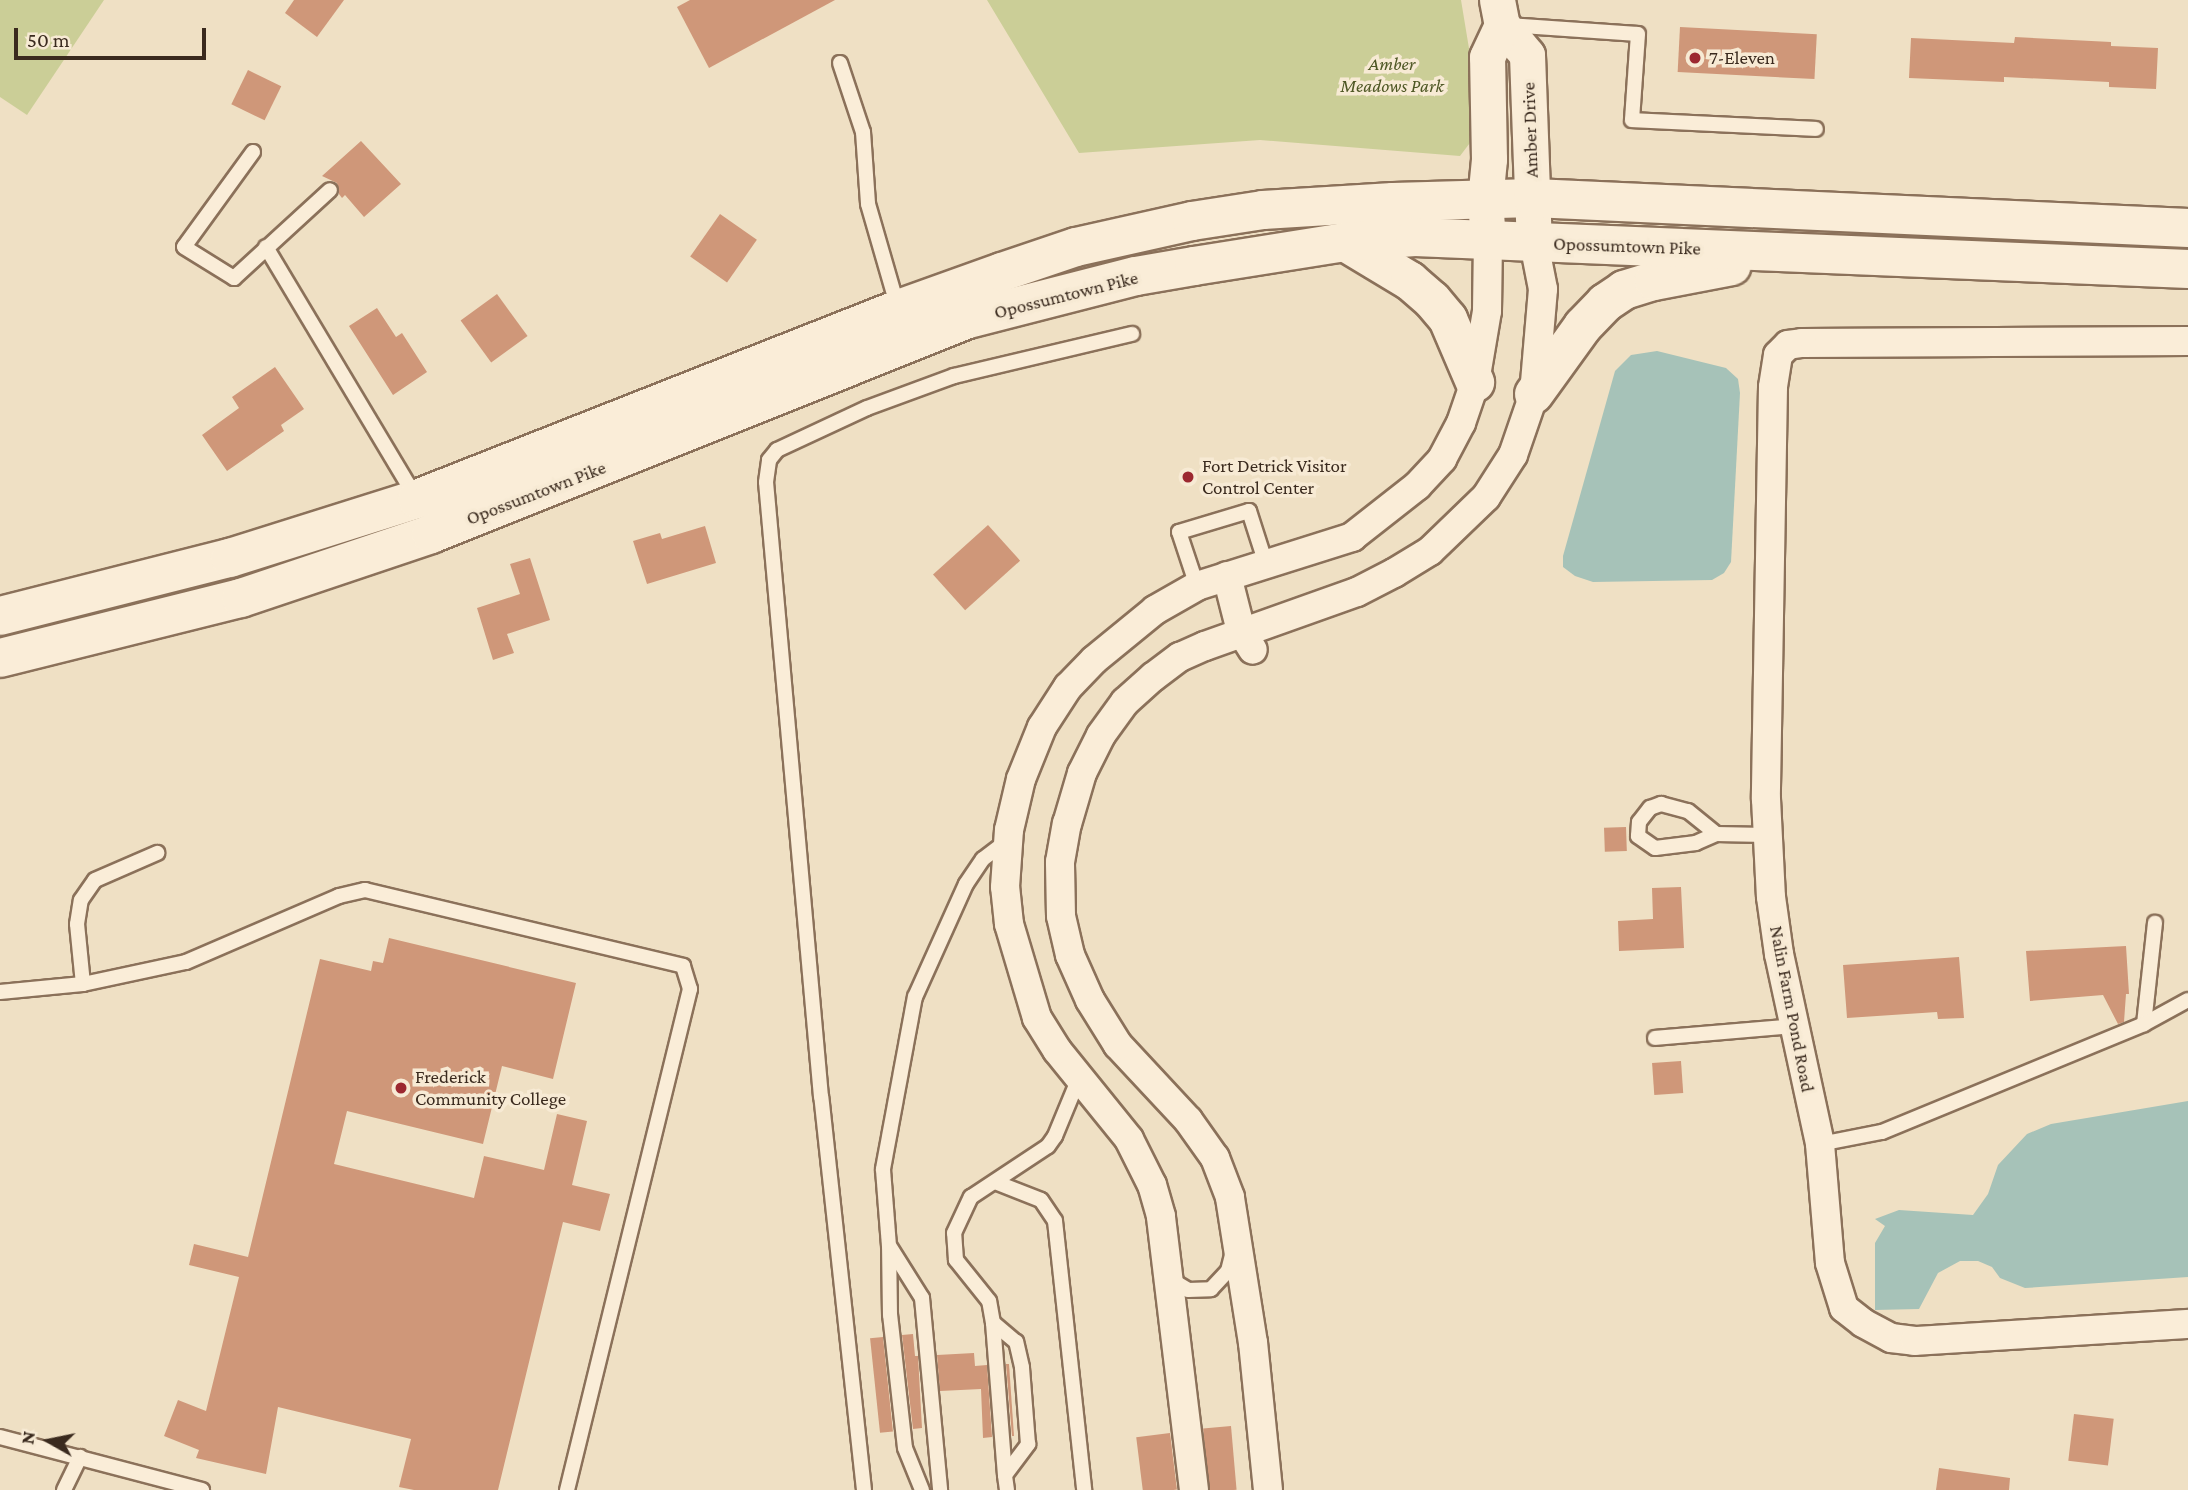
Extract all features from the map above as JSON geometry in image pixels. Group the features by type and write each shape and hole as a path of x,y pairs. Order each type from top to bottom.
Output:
{"main road":[{"name":"Opossumtown Pike","path":"0,616 230,558 417,499 899,309 1076,247 1192,221 1263,210 1393,202 1533,198 2188,228"},
{"name":"Opossumtown Pike","path":"0,658 241,598 431,534 968,319 1136,276 1345,242 1415,237 2188,269"},
{"path":"1345,242 1409,281 1432,300 1448,319 1475,382"},
{"path":"1534,394 1583,326 1605,303 1624,290 1654,281 1797,254"}],"street":[{"name":"Amber Drive","path":"1500,13 1527,55 1534,243"},
{"path":"1194,1490 1161,1216 1152,1185 1129,1139 1079,1077 1037,1018 1009,924 1005,887 1008,840 1021,779 1042,727 1068,687 1094,660 1155,610 1197,586 1352,537 1417,486 1443,459 1461,423 1475,382 1488,311 1485,200 1489,159 1487,57 1500,13"},
{"path":"1268,1490 1253,1343 1230,1198 1215,1158 1188,1120 1118,1045 1090,1000 1070,955 1061,916 1060,862 1067,824 1082,773 1101,734 1125,702 1180,657 1247,641 1357,592 1430,551 1486,497 1513,455 1534,394 1543,289 1534,243"},
{"name":"Nalin Farm Pond Road","path":"2188,341 1802,343 1788,345 1779,355 1773,387 1766,835 1770,897 1820,1144 1830,1263 1844,1308 1863,1324 1891,1338 1915,1340 2188,1324"},
{"path":"1227,576 1247,641"}],"lane":[{"path":"1500,13 1638,34 1632,120 1816,130"},
{"path":"841,63 863,132 868,204 899,309"},
{"path":"253,152 184,247 234,278 330,190"},
{"path":"266,247 417,499"},
{"path":"864,1490 821,1097 766,482 769,460 777,450 867,408 954,376 1132,334"},
{"path":"1197,586 1179,532 1249,511 1266,564"},
{"path":"1716,834 1688,811 1661,804 1650,808 1639,822 1638,836 1655,848 1696,843 1716,834 1766,835"},
{"path":"922,1490 905,1448 890,1315 889,1246 883,1169 915,997 965,884 983,859 1008,840"},
{"path":"83,984 77,924 81,900 95,880 157,853"},
{"path":"0,992 83,984 186,962 339,896 365,890 683,966 690,989 567,1490"},
{"path":"2144,1024 2155,923"},
{"path":"1820,1144 1882,1132 2144,1024 2188,1000"},
{"path":"1655,1038 1795,1026"},
{"path":"1006,1483 989,1301 967,1277 953,1249 957,1221 971,1197 1048,1146 1055,1136 1079,1077"},
{"path":"995,1182 1041,1200 1055,1221 1084,1490"},
{"path":"1170,1279 1188,1290 1211,1289 1228,1271 1237,1237"},
{"path":"889,1246 922,1298 940,1490"},
{"path":"993,1323 1016,1342 1022,1367 1028,1444 1006,1483"},
{"path":"0,1437 202,1490"},
{"path":"64,1490 80,1457"}],"green space":[{"path":"0,0 104,0 27,115 0,97"},
{"name":"Amber Meadows Park","path":"987,0 1461,0 1482,127 1460,156 1260,140 1079,153"}],"water":[{"path":"1657,351 1726,368 1738,379 1740,393 1731,562 1724,573 1712,580 1593,582 1575,576 1563,567 1563,556 1615,371 1631,355"},
{"path":"2188,1101 2188,1277 2025,1288 2000,1278 1992,1267 1978,1261 1960,1261 1938,1273 1919,1309 1875,1310 1875,1243 1885,1226 1875,1219 1899,1210 1973,1215 1988,1194 1998,1165 2027,1134 2051,1124"}],"building":[{"path":"294,0 344,0 317,37 285,13"},
{"path":"690,0 835,0 709,68 677,7"},
{"path":"1680,27 1817,34 1814,79 1678,72"},
{"path":"2015,37 2111,42 2111,46 2158,48 2156,89 2109,87 2109,82 2004,77 2004,82 1909,78 1911,38 2014,43"},
{"path":"248,70 281,86 265,120 231,104"},
{"path":"361,141 401,184 364,217 345,195 342,198 337,183 322,176"},
{"path":"720,214 757,240 727,282 690,257"},
{"path":"497,294 528,336 491,363 461,320"},
{"path":"377,308 396,337 402,333 427,372 393,395 349,326"},
{"path":"275,367 304,409 281,425 284,431 227,471 202,435 239,408 232,397"},
{"path":"988,525 1020,561 965,610 933,575"},
{"path":"705,526 716,563 647,584 633,541 660,533 662,539"},
{"path":"530,558 550,620 507,634 514,653 493,660 477,608 520,594 510,564"},
{"path":"1626,827 1627,851 1605,852 1604,828"},
{"path":"1681,887 1684,948 1619,951 1618,921 1653,919 1652,888"},
{"path":"389,938 576,983 553,1079 502,1066 483,1144 347,1111 334,1164 474,1198 484,1156 544,1170 557,1114 587,1121 572,1185 610,1194 600,1231 563,1222 498,1490 414,1490 399,1487 411,1439 278,1407 266,1474 196,1458 199,1450 164,1436 178,1400 206,1411 239,1277 189,1265 194,1244 248,1257 320,959 371,971 373,961 383,963"},
{"path":"2126,946 2129,994 2126,994 2124,1022 2118,1024 2103,995 2030,1001 2026,951"},
{"path":"1959,957 1964,1018 1938,1019 1937,1012 1847,1018 1843,965"},
{"path":"1681,1061 1683,1093 1654,1095 1652,1063"},
{"path":"913,1334 915,1356 918,1356 922,1428 913,1429 902,1335"},
{"path":"883,1337 893,1431 880,1433 870,1338"},
{"path":"974,1353 975,1366 987,1365 992,1437 983,1438 981,1389 940,1391 937,1355"},
{"path":"1006,1364 1009,1364 1014,1436 1012,1436"},
{"path":"2074,1414 2114,1419 2108,1466 2068,1461"},
{"path":"1231,1426 1237,1490 1208,1490 1203,1428"},
{"path":"1170,1433 1177,1490 1143,1490 1136,1437"},
{"path":"1939,1468 2010,1478 2009,1490 1936,1490"}],"place":[{"name":"7-Eleven","path":"1695,58"},
{"name":"Fort Detrick Visitor Control Center","path":"1188,477"},
{"name":"Frederick Community College","path":"401,1088"}]}
